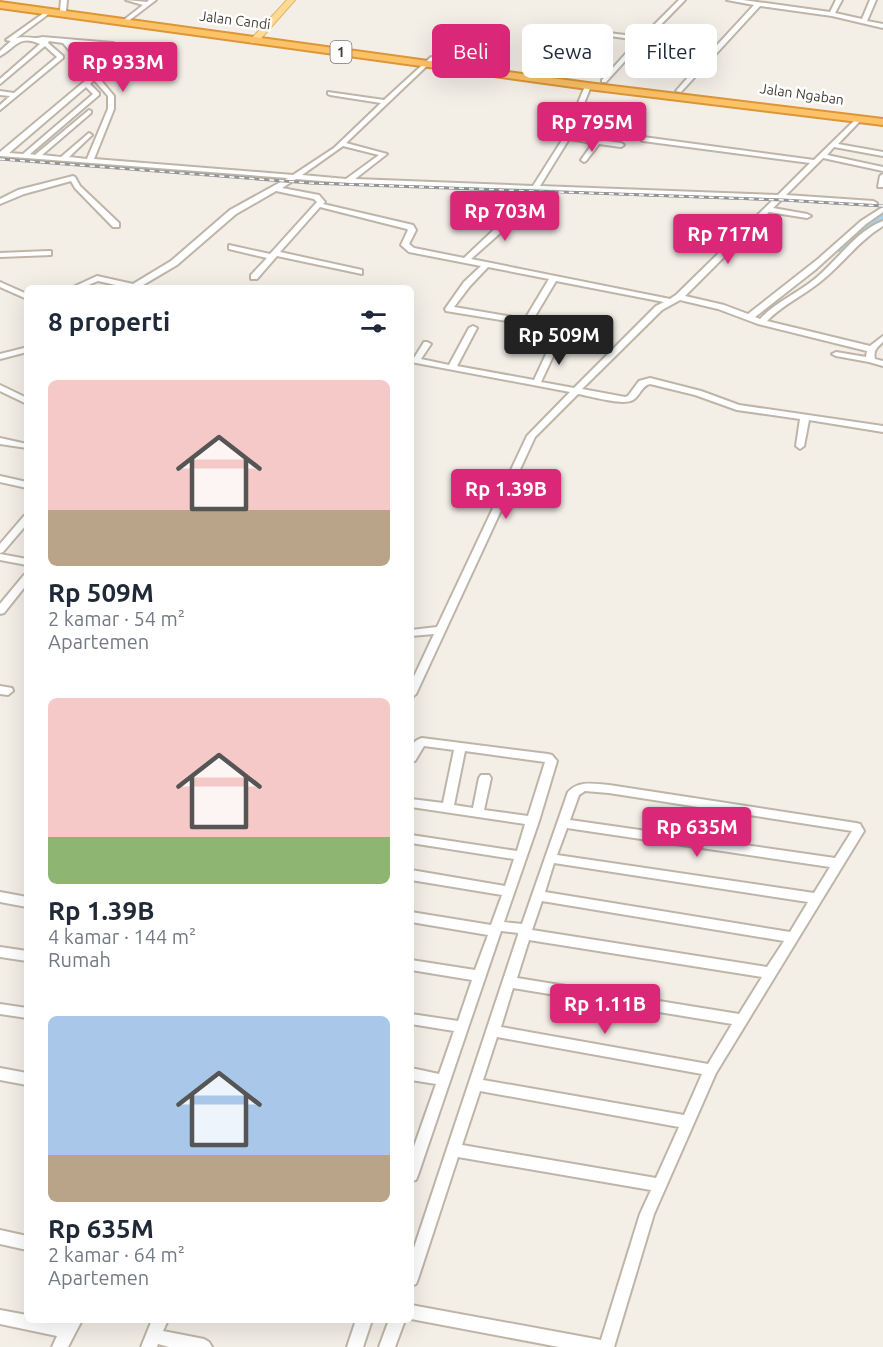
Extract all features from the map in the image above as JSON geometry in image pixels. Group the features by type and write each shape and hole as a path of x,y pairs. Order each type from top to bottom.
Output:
{"highway":[{"name":"Jalan Candi","path":"0,4 256,39"},
{"name":"Jalan Candi","path":"0,4 430,61"},
{"name":"Jalan Ngaban","path":"430,61 604,81 883,120"},
{"name":"1","path":"430,61 588,86 883,120"}],"main road":[{"path":"256,39 291,0"}],"street":[{"path":"63,11 64,0"},
{"path":"129,0 151,2"},
{"path":"659,24 682,0"},
{"path":"730,0 834,11"},
{"path":"772,0 834,11 883,26"},
{"path":"834,11 839,0"},
{"path":"864,21 873,0"},
{"path":"128,20 151,2"},
{"path":"717,48 758,4"},
{"path":"0,47 48,12"},
{"path":"14,36 112,45"},
{"path":"0,54 18,40 46,42 62,57 0,108"},
{"path":"24,156 97,94 64,41"},
{"path":"0,82 46,42"},
{"path":"604,81 625,58"},
{"path":"138,285 174,263 233,212 277,189 342,144 430,61"},
{"path":"679,91 690,78"},
{"path":"1,154 90,81"},
{"path":"90,81 111,96 112,104 90,161"},
{"path":"536,188 567,137 588,86"},
{"path":"330,93 387,102"},
{"path":"0,95 14,96"},
{"path":"37,156 89,112"},
{"path":"414,686 433,632 528,440 578,391 618,347 669,301 679,297 859,119"},
{"path":"63,159 89,135"},
{"path":"567,137 621,145"},
{"path":"643,140 819,159 883,171 880,186"},
{"path":"584,160 597,142"},
{"path":"342,144 384,154 348,181"},
{"path":"833,145 883,154"},
{"path":"1,154 292,178 781,197 873,203"},
{"path":"0,202 21,192 71,177 83,195 116,225"},
{"path":"277,189 316,197 320,200 320,205"},
{"path":"465,261 504,225 524,202"},
{"path":"254,277 320,205"},
{"path":"320,205 410,227 412,230 405,242 407,248 484,266 669,301"},
{"path":"770,206 882,209"},
{"path":"770,206 807,216"},
{"path":"755,320 764,303 813,268 854,230 882,209"},
{"path":"755,320 816,281 868,232 883,223"},
{"path":"232,247 359,272"},
{"path":"0,255 48,253"},
{"path":"484,266 467,284 449,309 528,321 553,279"},
{"path":"82,285 97,278 131,285"},
{"path":"150,278 155,285"},
{"path":"2,288 24,296"},
{"path":"679,297 721,307 755,320 870,350"},
{"path":"452,368 472,328"},
{"path":"540,383 558,338"},
{"path":"870,350 883,338"},
{"path":"414,359 427,344"},
{"path":"870,350 871,360"},
{"path":"0,357 24,351"},
{"path":"836,354 883,364"},
{"path":"414,360 625,400 631,398 642,383 650,381 740,408 883,429"},
{"path":"0,388 24,400"},
{"path":"800,446 805,418"},
{"path":"0,441 24,446"},
{"path":"0,479 24,484"},
{"path":"0,550 24,522"},
{"path":"0,557 24,561"},
{"path":"0,611 24,582"},
{"path":"414,633 433,632"},
{"path":"414,752 417,745 422,742 548,758 550,764 498,928 443,1080 416,1146"},
{"path":"448,808 460,748"},
{"path":"478,813 485,778"},
{"path":"414,1270 549,858 574,792 583,787 856,827 858,831 711,1070 647,1214 606,1347"},
{"path":"414,803 533,821"},
{"path":"562,823 837,863"},
{"path":"414,839 521,856"},
{"path":"549,858 816,898"},
{"path":"414,875 509,891"},
{"path":"537,896 793,937"},
{"path":"0,897 24,901"},
{"path":"414,917 525,931 771,973"},
{"path":"0,951 24,955"},
{"path":"414,965 479,976"},
{"path":"509,982 742,1020"},
{"path":"0,1009 24,1013"},
{"path":"414,1019 462,1027"},
{"path":"493,1031 711,1070"},
{"path":"0,1074 24,1078"},
{"path":"414,1075 443,1080"},
{"path":"475,1084 687,1122"},
{"path":"454,1150 659,1185"},
{"path":"0,1237 24,1242"},
{"path":"414,1313 599,1347"},
{"path":"0,1317 24,1320"},
{"path":"47,1323 71,1326 60,1347"},
{"path":"159,1323 151,1342 204,1347"},
{"path":"355,1347 363,1323"},
{"path":"387,1347 396,1323"}],"waterway":[{"path":"841,249 883,212"}],"railway":[{"path":"0,159 310,183 783,200 883,206"}]}
